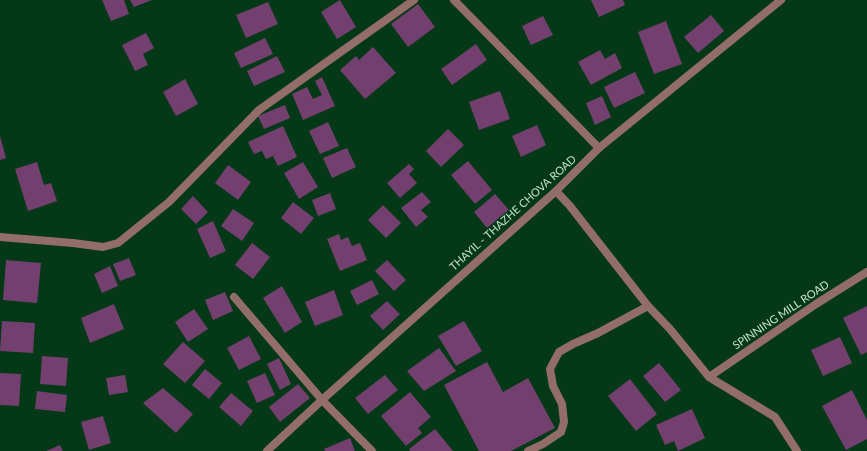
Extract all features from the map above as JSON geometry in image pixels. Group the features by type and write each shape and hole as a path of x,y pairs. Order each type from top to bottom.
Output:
{"street":[{"path":"0,237 103,247 118,242 169,202 259,110 414,0"},
{"path":"454,0 599,148"},
{"name":"THAYIL - THAZHE CHOVA ROAD","path":"270,450 322,400 556,191 599,148 782,0"},
{"path":"556,191 570,206 648,306 670,329 709,377 775,417 797,451"},
{"name":"SPINNING MILL ROAD","path":"709,377 816,304 867,272"},
{"path":"234,297 322,400 372,451"},
{"path":"528,451 543,444 561,432 564,422 562,404 553,386 550,368 559,352 648,306"}],"building":[{"path":"102,0 124,0 129,14 111,21"},
{"path":"130,0 152,0 134,7"},
{"path":"340,0 356,27 337,39 321,12"},
{"path":"591,0 623,0 625,5 599,17"},
{"path":"268,2 278,24 246,38 236,15"},
{"path":"418,4 435,27 408,47 391,24"},
{"path":"711,15 724,31 698,53 684,37"},
{"path":"543,16 553,35 531,45 522,26"},
{"path":"666,21 682,64 654,74 638,32"},
{"path":"146,33 154,48 143,54 148,65 135,71 122,45"},
{"path":"265,38 273,54 241,68 234,53"},
{"path":"476,44 487,60 452,85 441,69"},
{"path":"373,47 396,73 365,99 340,70 356,56 359,60"},
{"path":"600,50 605,59 615,53 622,68 591,85 578,62"},
{"path":"277,56 285,72 254,86 247,71"},
{"path":"635,72 645,93 614,108 604,87"},
{"path":"322,77 335,106 303,120 292,94 307,87 313,99 322,95 315,81"},
{"path":"185,79 198,104 176,116 163,92"},
{"path":"500,91 510,119 479,130 469,102"},
{"path":"602,96 611,117 595,125 586,103"},
{"path":"285,105 290,118 264,129 258,116"},
{"path":"328,122 339,146 320,154 309,131"},
{"path":"537,125 546,145 521,157 512,136"},
{"path":"283,126 297,157 278,166 273,156 266,159 262,151 254,154 248,142"},
{"path":"448,129 464,145 441,167 426,151"},
{"path":"0,136 6,158 0,160"},
{"path":"347,148 356,167 332,178 323,158"},
{"path":"468,161 492,190 475,204 451,175"},
{"path":"37,162 44,185 51,183 57,201 28,211 15,169"},
{"path":"303,162 318,187 299,199 284,173"},
{"path":"409,164 414,169 409,174 417,183 400,198 387,183"},
{"path":"228,165 251,182 238,200 215,183"},
{"path":"422,192 431,202 421,210 428,217 416,227 401,208"},
{"path":"330,193 336,209 318,216 312,200"},
{"path":"495,194 509,210 487,228 474,212"},
{"path":"193,196 208,212 196,224 181,209"},
{"path":"293,202 314,218 301,234 281,218"},
{"path":"383,205 401,223 386,238 368,220"},
{"path":"233,209 254,223 242,241 221,226"},
{"path":"213,221 226,251 210,258 197,229"},
{"path":"339,234 341,240 348,237 352,246 360,243 367,260 340,271 327,239"},
{"path":"252,243 270,257 253,279 235,265"},
{"path":"129,258 136,275 120,281 113,264"},
{"path":"6,260 41,263 37,303 3,300"},
{"path":"387,260 406,280 394,291 375,271"},
{"path":"110,266 118,286 102,293 94,274"},
{"path":"372,280 379,294 357,305 350,291"},
{"path":"282,286 302,322 285,333 263,298"},
{"path":"334,290 343,315 315,326 305,302"},
{"path":"225,292 233,311 213,320 205,300"},
{"path":"387,301 400,314 383,330 370,316"},
{"path":"114,304 124,329 90,343 81,318"},
{"path":"867,306 867,352 861,355 843,318"},
{"path":"194,309 208,329 188,342 175,322"},
{"path":"2,321 35,323 33,353 0,351"},
{"path":"464,321 482,351 456,366 438,336"},
{"path":"249,336 261,359 239,370 227,348"},
{"path":"840,337 852,363 823,376 811,350"},
{"path":"183,342 205,361 185,383 163,364"},
{"path":"439,348 456,371 424,391 407,371"},
{"path":"42,356 68,358 66,386 40,384"},
{"path":"279,358 291,384 280,390 267,364"},
{"path":"487,362 503,392 528,378 555,428 511,451 479,451 444,385"},
{"path":"659,363 681,390 665,402 643,376"},
{"path":"205,369 222,383 209,399 192,385"},
{"path":"0,373 21,374 19,406 0,405"},
{"path":"265,373 275,395 257,403 247,381"},
{"path":"125,375 128,392 109,395 106,378"},
{"path":"385,375 398,390 368,414 355,398"},
{"path":"630,379 657,414 636,431 608,396"},
{"path":"298,384 310,398 280,422 269,407"},
{"path":"163,388 193,414 176,433 143,403"},
{"path":"852,390 867,420 867,439 846,450 822,406"},
{"path":"37,391 67,395 65,412 35,409"},
{"path":"410,392 431,417 418,428 422,433 406,446 381,416"},
{"path":"231,393 253,411 241,426 219,407"},
{"path":"692,409 705,438 678,451 674,441 665,445 656,425"},
{"path":"103,416 111,443 89,450 81,422"},
{"path":"435,429 453,451 410,451 409,449"},
{"path":"350,438 355,451 325,451 324,449"},
{"path":"60,445 63,451 46,451"}]}
